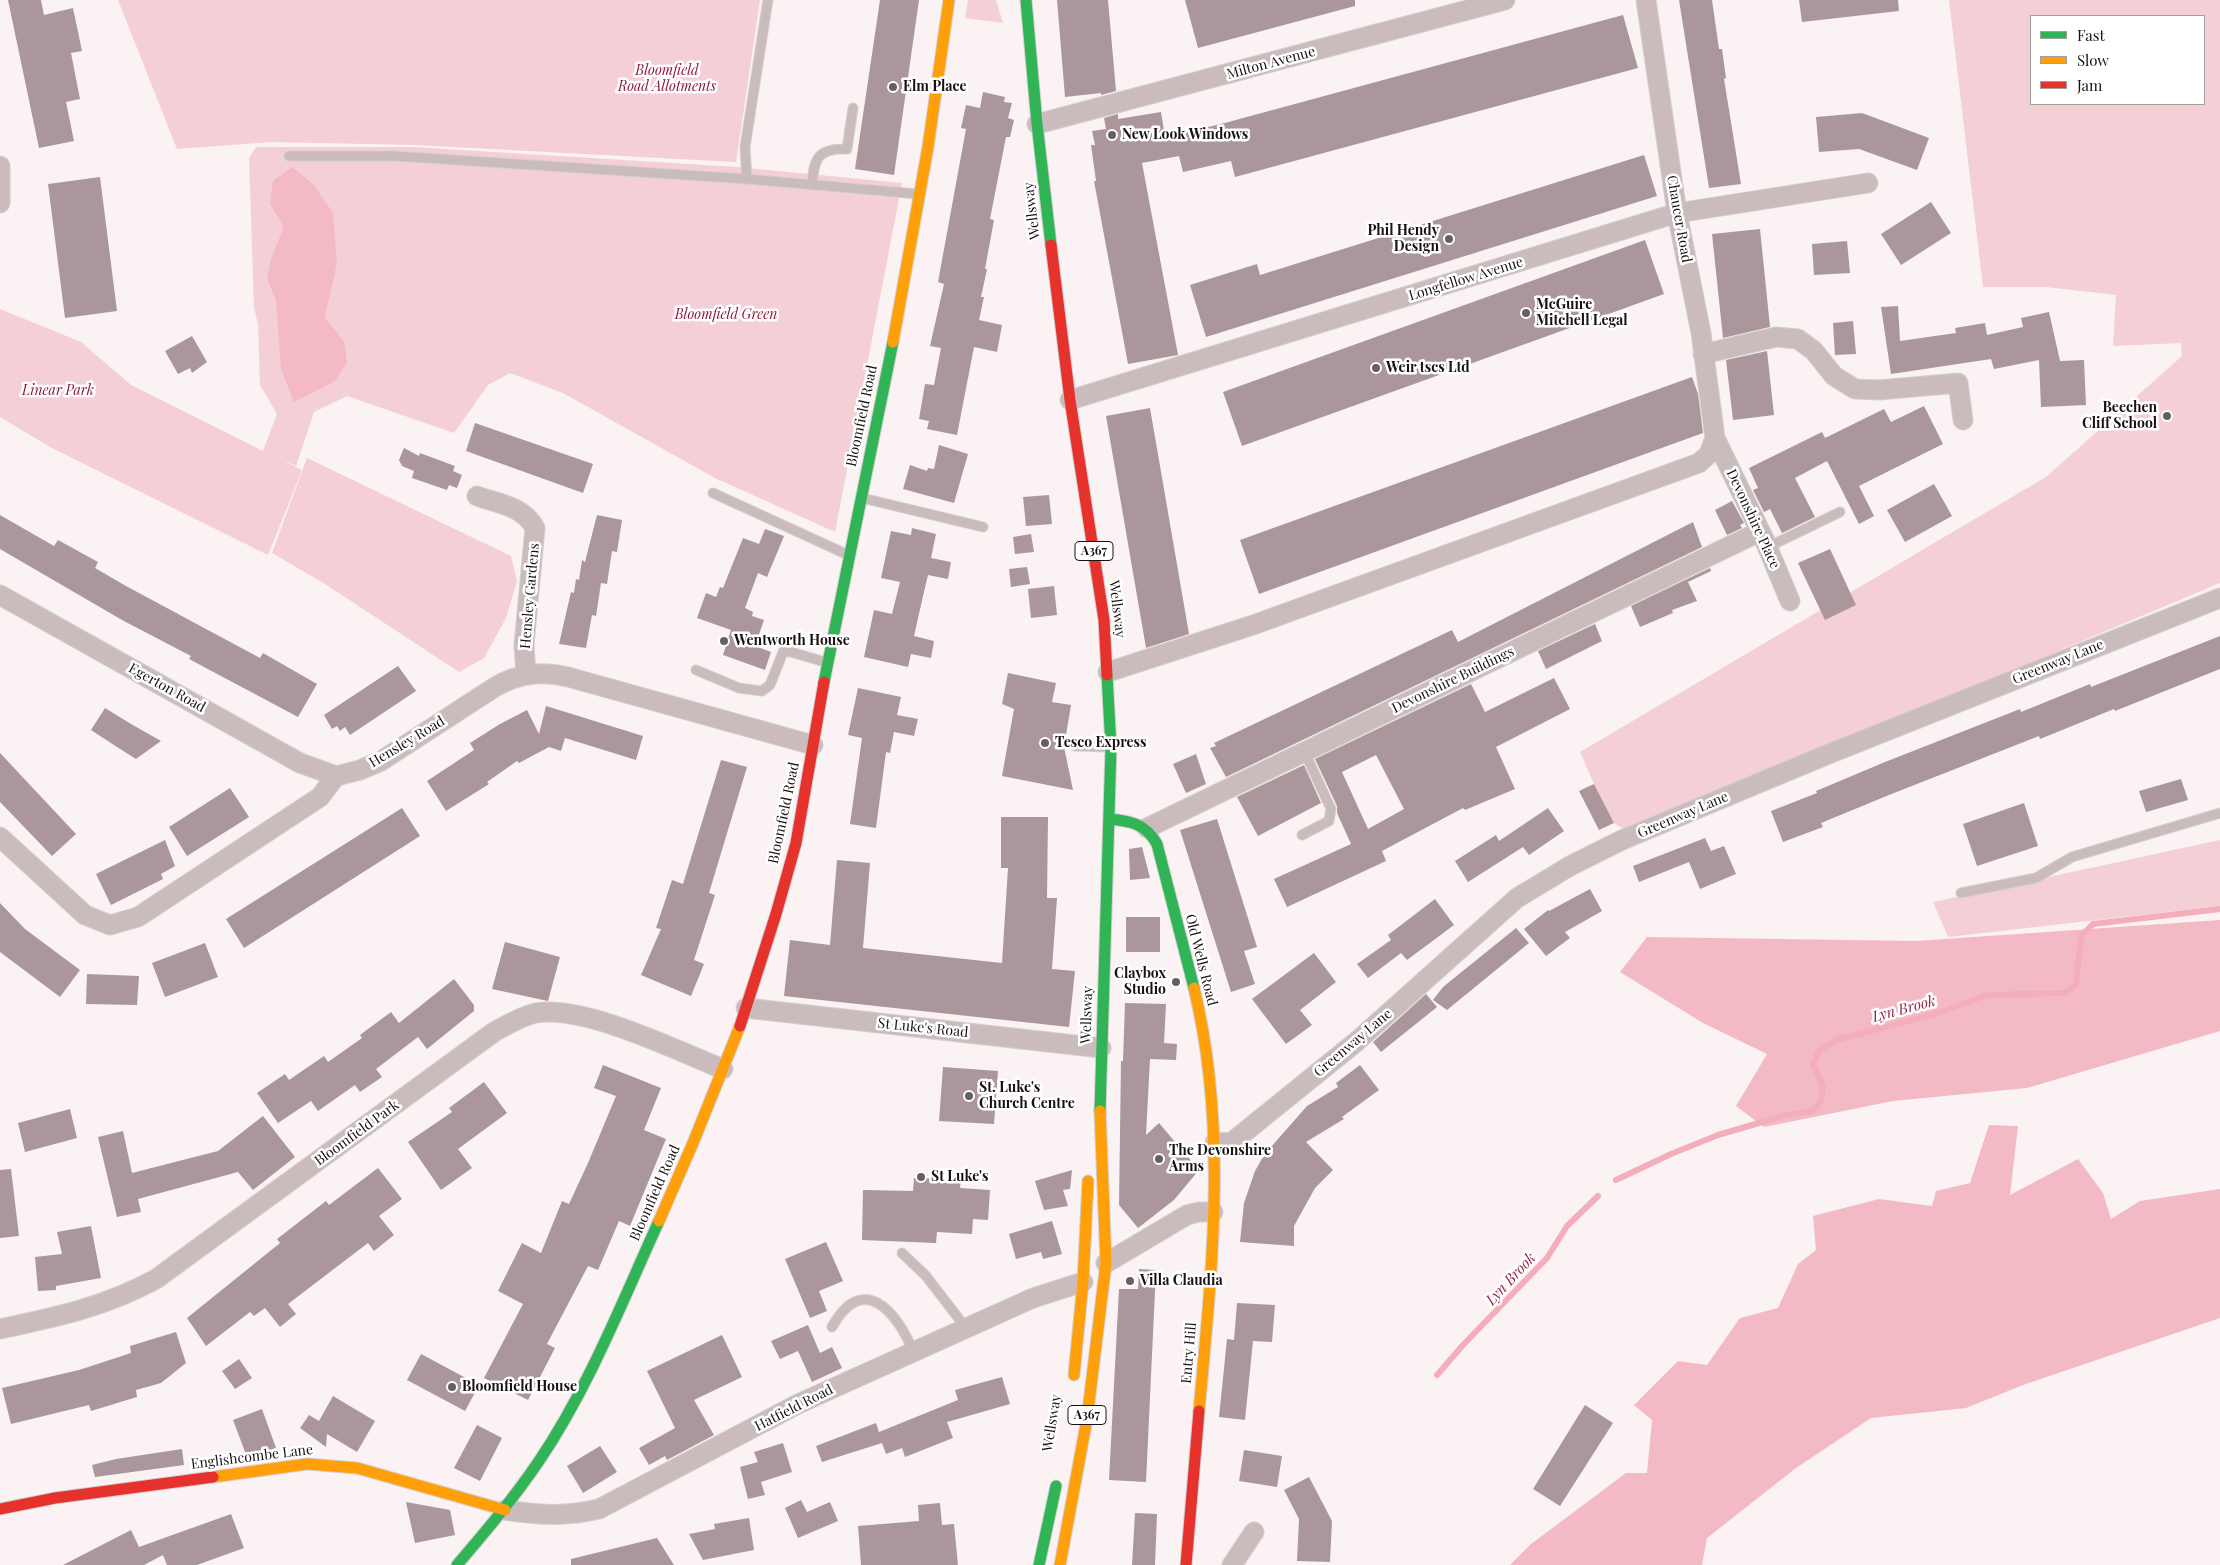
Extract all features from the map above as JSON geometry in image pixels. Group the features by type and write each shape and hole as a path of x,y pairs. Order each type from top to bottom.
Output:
{"street":[{"name":"Bloomfield Road","path":"457,1565 505,1510 540,1460 573,1405 611,1328 690,1152 746,1008 796,843 827,663 898,312 928,147 949,0"},
{"name":"Wellsway","path":"1026,0 1037,124 1070,400 1104,620 1111,747 1100,1048 1100,1106 1106,1263 1087,1419 1060,1565"},
{"name":"Milton Avenue","path":"1037,124 1504,0"},
{"name":"Chaucer Road","path":"1646,0 1677,213 1701,334 1715,438"},
{"path":"0,166 0,203"},
{"name":"Longfellow Avenue","path":"1070,400 1677,213 1868,183"},
{"path":"1703,354 1776,337 1798,339 1814,351 1834,376 1855,389 1879,390 1958,383 1962,420"},
{"path":"1108,672 1253,625 1699,463 1709,454 1715,438"},
{"name":"Devonshire Place","path":"1715,438 1790,601"},
{"name":"Hensley Gardens","path":"477,496 516,509 529,516 535,528 524,645 526,674"},
{"name":"Devonshire Buildings","path":"1147,828 1763,539"},
{"name":"Egerton Road","path":"0,595 300,763 336,776"},
{"name":"Greenway Lane","path":"1215,1142 1231,1143 1356,1042 1517,898 1570,866 1622,840 1826,755 2220,598"},
{"name":"Hensley Road","path":"336,776 360,770 381,761 494,687 506,680 526,674 548,673 568,677 813,745"},
{"path":"0,837 85,915 110,925 138,917 155,906 320,797 336,776"},
{"path":"1109,820 1126,820 1147,828"},
{"name":"Old Wells Road","path":"1147,828 1157,844 1200,1021 1213,1098 1215,1142"},
{"name":"St Luke's Road","path":"746,1008 1100,1048"},
{"name":"Bloomfield Park","path":"0,1329 98,1306 128,1295 156,1280 494,1032 512,1022 535,1013 562,1012 590,1017 722,1069"},
{"name":"Wellsway","path":"1073,1387 1083,1282 1091,1146 1100,1106"},
{"name":"Entry Hill","path":"1186,1565 1206,1334 1215,1142"},
{"path":"1083,1282 1106,1263 1187,1215 1199,1212 1213,1212"},
{"name":"Hatfield Road","path":"505,1510 552,1516 573,1515 599,1509 798,1404 1033,1298 1083,1282"},
{"name":"Englishcombe Lane","path":"0,1509 55,1498 307,1464 357,1468 505,1510"},
{"path":"1039,1565 1058,1478"},
{"path":"1232,1565 1254,1532"}],"lane":[{"path":"747,179 745,147 768,0"},
{"path":"812,185 813,167 820,154 832,149 847,149 853,108"},
{"path":"289,156 394,156 747,179 919,194"},
{"path":"713,493 849,555"},
{"path":"860,498 983,527"},
{"path":"1763,539 1840,512"},
{"path":"696,670 739,688 762,691 770,685 783,652 791,652 827,663"},
{"path":"1075,746 1111,747"},
{"path":"1302,835 1328,821 1331,809 1305,753"},
{"path":"1961,893 2036,878 2072,857 2220,813"},
{"path":"902,1253 926,1276 966,1328"},
{"path":"832,1327 838,1315 849,1305 870,1300 880,1303 892,1313 904,1330 913,1351"}],"green space":[{"name":"Bloomfield Road Allotments","path":"118,0 760,0 736,162 415,145 271,142 177,149"},
{"path":"968,0 996,0 1003,23 965,18"},
{"name":"Beechen Cliff School","path":"1949,0 2220,0 2220,583 1628,832 1614,823 1580,752 2046,477 2182,356 2181,343 2113,346 2116,295 2046,287 1983,287"},
{"name":"Bloomfield Green","path":"256,147 413,147 737,167 902,183 835,532 715,478 563,393 510,373 488,385 454,433 347,396 314,412 296,466 276,457 302,470 268,555 50,447 0,417 0,309 81,342 131,385 263,451 277,414 260,385 258,324 254,308 249,158"},
{"path":"307,458 511,556 517,581 506,618 484,658 459,672 322,582 272,553"},
{"path":"2220,840 2220,906 1948,937 1933,902"}],"shaded area":[{"path":"292,167 313,184 333,213 337,263 325,317 344,342 347,362 335,381 294,402 281,369 276,301 267,278 272,256 284,227 270,204 273,181"},
{"path":"2220,920 2220,1031 2027,1088 1893,1101 1764,1127 1736,1106 1767,1054 1703,1023 1620,972 1647,937 1916,941"},
{"path":"1989,1125 2018,1126 2010,1195 2078,1159 2103,1193 2111,1219 2140,1201 2220,1189 2220,1318 2023,1385 1966,1408 1871,1418 1796,1468 1707,1538 1702,1565 1510,1565 1531,1544 1626,1473 1647,1473 1652,1420 1634,1405 1678,1361 1707,1365 1740,1318 1778,1308 1798,1264 1816,1250 1813,1216 1879,1199 1932,1206 1936,1191 1970,1183"}],"building":[{"path":"8,0 41,0 44,15 73,8 82,51 71,53 80,99 66,102 74,141 39,148"},
{"path":"880,0 919,0 894,175 855,169"},
{"path":"1057,0 1108,0 1116,91 1101,95 1101,93 1065,97"},
{"path":"1185,0 1355,0 1355,6 1198,48"},
{"path":"1679,0 1712,0 1719,49 1722,49 1726,78 1724,79 1741,184 1709,188"},
{"path":"1799,0 1898,0 1899,11 1802,22"},
{"path":"1623,15 1638,68 1235,177 1231,161 1183,172 1179,156 1142,163 1178,355 1128,364 1094,181 1096,181 1091,145 1095,145 1092,131 1106,129 1104,118 1118,114 1118,119 1161,112 1165,137 1221,124"},
{"path":"983,92 1005,97 1004,102 1012,103 1008,118 1014,120 1010,137 1006,137 990,219 994,220 985,269 987,269 981,297 984,297 979,320 1002,325 997,352 974,347 957,435 927,429 929,421 919,419 925,384 934,385 941,348 930,346 944,284 938,282 966,129 961,128 966,105 980,108"},
{"path":"1862,113 1929,138 1917,170 1859,149 1819,152 1816,117"},
{"path":"1644,155 1657,196 1206,337 1190,285 1257,264 1260,275"},
{"path":"100,177 117,311 65,318 48,184"},
{"path":"1931,202 1951,233 1901,265 1881,234"},
{"path":"1760,229 1770,327 1723,338 1712,234"},
{"path":"1645,240 1664,294 1242,446 1223,392"},
{"path":"1847,241 1850,273 1814,275 1812,244"},
{"path":"1898,306 1900,341 1956,333 1955,328 1985,323 1987,335 2023,327 2021,318 2049,312 2060,361 2084,360 2086,405 2041,407 2039,360 1994,369 1991,359 1891,374 1881,307"},
{"path":"1853,321 1856,354 1835,355 1833,323"},
{"path":"192,336 207,362 192,373 190,368 178,374 165,351"},
{"path":"1767,351 1774,415 1733,420 1726,360"},
{"path":"1692,377 1698,394 1703,433 1259,594 1240,540"},
{"path":"1924,406 1943,444 1859,486 1874,516 1859,524 1827,461 1795,478 1815,517 1782,533 1770,509 1764,512 1753,490 1758,488 1749,468 1822,432 1825,438 1884,409 1891,422"},
{"path":"1150,408 1189,634 1146,648 1106,416"},
{"path":"475,423 593,464 583,493 466,451"},
{"path":"939,445 968,454 954,503 903,489 910,465 927,471 928,468 934,469"},
{"path":"404,448 419,456 420,453 455,466 453,471 462,475 457,488 449,485 447,490 412,478 414,471 402,466 399,460"},
{"path":"1934,484 1952,516 1905,542 1887,510"},
{"path":"1049,495 1052,524 1026,526 1023,497"},
{"path":"1732,501 1744,523 1740,525 1742,528 1727,535 1715,510"},
{"path":"0,515 54,546 58,540 98,562 95,568 126,586 260,658 263,653 317,684 298,717 189,659 191,656 122,620 0,549"},
{"path":"597,515 622,520 617,552 612,551 607,584 601,583 596,616 592,615 586,648 559,644 571,592 574,593 576,579 579,580 582,560 585,562"},
{"path":"1693,522 1702,547 1226,777 1210,748 1216,746 1214,743 1452,630 1458,642"},
{"path":"912,528 936,534 931,558 951,562 948,579 928,575 914,636 934,641 931,658 911,654 908,667 864,657 874,610 892,614 900,582 881,578 891,531 911,535"},
{"path":"765,529 784,536 767,577 758,573 745,608 753,612 752,616 764,620 755,646 771,652 765,670 723,655 731,630 697,618 706,593 716,597 720,587 723,588 743,538 759,544"},
{"path":"1031,534 1034,552 1015,554 1013,537"},
{"path":"1830,549 1856,605 1825,620 1798,563"},
{"path":"1027,567 1030,584 1011,587 1009,569"},
{"path":"1710,568 1711,571 1688,582 1697,601 1672,610 1673,613 1640,627 1631,606"},
{"path":"1054,586 1057,615 1031,618 1028,589"},
{"path":"1595,624 1602,641 1546,669 1538,651"},
{"path":"2220,636 2220,669 2115,711 2114,709 2040,739 2039,736 1889,795 1821,823 1823,827 1783,842 1771,811 1817,793 1816,791 1885,762 2020,709 2021,712 2090,684 2091,687"},
{"path":"398,666 416,691 350,735 345,727 340,731 337,726 332,729 324,715"},
{"path":"1008,673 1056,683 1052,702 1071,705 1064,747 1073,790 1002,776 1014,709 1002,704"},
{"path":"1554,678 1570,709 1496,747 1515,789 1465,810 1463,808 1382,851 1386,861 1287,907 1274,879 1351,844 1337,813 1337,806 1315,759 1471,684 1485,712","holes":["1376,755 1404,809 1368,829 1342,772"]},
{"path":"858,688 901,697 897,715 918,719 914,736 894,732 890,753 886,752 876,828 850,824 862,738 848,735"},
{"path":"546,706 643,736 636,760 565,738 561,751 549,747 519,763 517,761 487,782 489,784 446,811 427,781 474,750 470,743 527,710 539,734"},
{"path":"105,708 161,741 136,759 91,730"},
{"path":"0,753 76,834 52,856 0,802"},
{"path":"1196,754 1206,784 1186,793 1173,764"},
{"path":"721,760 747,767 709,893 715,895 694,960 704,964 691,996 641,975 661,929 656,928 672,880 683,884"},
{"path":"1304,765 1321,803 1258,836 1237,797"},
{"path":"2181,779 2188,800 2146,812 2139,791"},
{"path":"1594,784 1614,823 1599,830 1579,791"},
{"path":"230,788 249,817 187,856 169,827"},
{"path":"2024,803 2038,846 1977,866 1963,824"},
{"path":"402,808 420,836 244,948 226,919"},
{"path":"1548,808 1564,831 1529,855 1523,847 1468,882 1455,861 1496,835 1499,841"},
{"path":"1001,817 1048,817 1047,898 1057,898 1052,969 1075,971 1069,1027 784,996 790,940 830,945 837,860 870,863 863,948 1002,963 1008,868 1001,868"},
{"path":"1217,819 1257,947 1244,951 1255,984 1231,992 1180,830"},
{"path":"1705,838 1711,851 1724,846 1736,874 1700,889 1689,862 1639,882 1633,866"},
{"path":"165,840 175,866 161,874 163,879 111,905 96,874"},
{"path":"1142,847 1150,878 1130,880 1129,849"},
{"path":"1590,889 1602,911 1565,932 1570,938 1546,956 1524,929 1548,910"},
{"path":"1435,899 1454,925 1407,960 1401,953 1368,978 1357,964 1391,940 1388,935"},
{"path":"0,903 25,929 80,970 60,997 0,952"},
{"path":"1126,917 1160,917 1160,952 1126,952"},
{"path":"1516,928 1529,943 1447,1010 1433,1000 1443,987"},
{"path":"505,942 560,957 548,1001 492,989"},
{"path":"205,943 218,977 165,997 152,963"},
{"path":"1314,953 1336,982 1300,1010 1312,1025 1286,1044 1252,999"},
{"path":"87,974 139,976 137,1005 86,1004"},
{"path":"454,979 474,1005 474,1011 427,1049 418,1037 376,1069 382,1077 360,1092 355,1085 318,1111 311,1101 278,1123 257,1093 285,1074 289,1080 324,1056 328,1062 362,1038 360,1035 391,1012 399,1023"},
{"path":"1426,994 1437,1007 1381,1052 1373,1042"},
{"path":"1125,1003 1166,1004 1164,1043 1177,1044 1176,1060 1150,1059 1146,1135 1159,1123 1199,1170 1174,1200 1138,1228 1119,1205 1121,1061 1123,1061"},
{"path":"603,1065 661,1088 644,1130 666,1139 630,1226 619,1221 598,1270 588,1266 547,1344 555,1348 528,1400 484,1378 523,1304 498,1291 522,1243 541,1253 562,1201 569,1204 616,1096 594,1088"},
{"path":"1360,1065 1379,1090 1342,1117 1344,1119 1306,1142 1333,1170 1315,1188 1294,1226 1294,1246 1240,1242 1244,1203 1255,1171 1264,1155 1307,1106 1338,1087 1336,1083"},
{"name":"St. Luke's Church Centre","path":"943,1067 998,1071 994,1124 939,1121"},
{"path":"484,1082 507,1113 458,1149 472,1168 441,1190 408,1142 452,1112 449,1108"},
{"path":"70,1109 77,1138 25,1152 18,1123"},
{"path":"263,1116 295,1157 253,1190 238,1172 138,1199 141,1212 117,1217 98,1137 123,1131 132,1173 218,1151"},
{"path":"378,1168 402,1199 379,1216 394,1235 374,1251 368,1243 288,1304 296,1314 280,1327 265,1308 254,1316 250,1312 206,1346 187,1318 280,1243 277,1239 326,1201 329,1205"},
{"path":"11,1169 19,1236 0,1238 0,1170"},
{"path":"1072,1170 1070,1189 1063,1190 1068,1206 1044,1210 1035,1181"},
{"path":"914,1178 961,1179 960,1188 990,1190 988,1220 973,1219 972,1234 937,1232 936,1243 862,1240 863,1190 913,1191"},
{"path":"1052,1221 1062,1254 1043,1259 1041,1252 1016,1259 1009,1234"},
{"path":"91,1226 101,1278 56,1286 56,1290 38,1291 35,1257 62,1254 57,1232"},
{"path":"826,1242 843,1281 819,1291 827,1311 810,1318 785,1259"},
{"path":"1139,1269 1156,1270 1146,1482 1109,1480 1119,1289 1138,1289"},
{"path":"1237,1303 1275,1305 1272,1342 1253,1341 1245,1420 1219,1417 1227,1339 1234,1340"},
{"path":"808,1325 820,1353 832,1347 842,1368 812,1382 798,1351 780,1359 771,1341"},
{"path":"176,1332 186,1363 161,1383 136,1390 137,1397 91,1411 89,1405 11,1424 2,1388 79,1370 131,1353 130,1346"},
{"path":"722,1335 742,1377 694,1400 714,1435 667,1460 665,1456 649,1465 639,1448 675,1428 647,1371"},
{"path":"421,1354 479,1385 465,1411 407,1380"},
{"path":"239,1359 252,1378 235,1389 222,1371"},
{"path":"1002,1377 1010,1404 947,1422 953,1438 905,1457 902,1448 886,1454 882,1443 822,1462 816,1446 876,1423 879,1432 958,1400 955,1390"},
{"path":"333,1396 375,1421 357,1452 327,1434 326,1447 300,1428 309,1415 319,1421"},
{"path":"1585,1405 1613,1423 1560,1506 1533,1489"},
{"path":"262,1409 276,1448 247,1457 233,1420"},
{"path":"477,1425 502,1438 480,1481 454,1468"},
{"path":"783,1443 792,1472 761,1482 765,1495 748,1499 740,1467 758,1462 754,1452"},
{"path":"600,1446 617,1472 583,1493 567,1466"},
{"path":"182,1449 184,1465 95,1477 92,1465 116,1459"},
{"path":"1244,1450 1282,1456 1277,1487 1239,1481"},
{"path":"1309,1477 1332,1521 1330,1562 1297,1561 1299,1519 1284,1490"},
{"path":"801,1500 807,1512 830,1502 838,1521 798,1538 785,1508"},
{"path":"406,1502 450,1510 455,1535 415,1543"},
{"path":"940,1503 942,1525 954,1524 958,1565 861,1565 858,1526 919,1521 918,1505"},
{"path":"1135,1513 1157,1514 1155,1565 1132,1565"},
{"path":"231,1514 244,1548 197,1565 167,1565 163,1555 144,1565 63,1565 131,1530 139,1547"},
{"path":"749,1518 754,1550 703,1560 689,1534 715,1529 714,1524"},
{"path":"657,1538 674,1565 571,1565 571,1559"}],"waterway":[{"name":"Lyn Brook","path":"1616,1180 1671,1154 1718,1135 1786,1115 1812,1111 1821,1102 1823,1085 1813,1065 1818,1052 1836,1040 1938,1013 1987,995 2065,993 2076,985 2081,936 2093,924 2220,909"},
{"name":"Lyn Brook","path":"1437,1375 1463,1345 1547,1258 1567,1226 1598,1196"}],"traffic: fast":[{"path":"1026,0 1037,124 1051,245"},
{"path":"824,682 893,342"},
{"path":"1100,1111 1111,747 1107,675"},
{"path":"1109,819 1124,821 1143,828 1153,837 1157,844 1194,988"},
{"path":"457,1565 520,1488 557,1433 604,1344 659,1221"},
{"path":"1039,1565 1056,1486"}],"traffic: slow":[{"path":"893,342 928,147 949,0"},
{"path":"1194,988 1205,1041 1211,1093 1214,1146 1212,1252 1199,1411"},
{"path":"659,1221 740,1026"},
{"path":"1060,1565 1087,1419 1106,1263 1100,1111"},
{"path":"1074,1375 1083,1282 1088,1181"},
{"path":"213,1477 307,1464 357,1468 505,1510"}],"traffic: jam":[{"path":"1051,245 1070,400 1104,620 1107,675"},
{"path":"740,1026 776,914 796,843 824,682"},
{"path":"1186,1565 1199,1411"},
{"path":"0,1509 55,1498 213,1477"}],"place":[{"name":"Elm Place","path":"893,87"},
{"name":"New Look Windows","path":"1112,135"},
{"name":"Phil Hendy Design","path":"1449,239"},
{"name":"McGuire Mitchell Legal","path":"1526,313"},
{"name":"Weir tscs Ltd","path":"1376,368"},
{"name":"Beechen Cliff School","path":"2167,416"},
{"name":"Wentworth House","path":"724,641"},
{"name":"Tesco Express","path":"1045,743"},
{"name":"Claybox Studio","path":"1176,982"},
{"name":"St. Luke's Church Centre","path":"969,1096"},
{"name":"The Devonshire Arms","path":"1159,1159"},
{"name":"St Luke's","path":"921,1177"},
{"name":"Villa Claudia","path":"1130,1281"},
{"name":"Bloomfield House","path":"452,1387"}],"park label":[{"name":"Linear Park","path":"58,391"}]}
